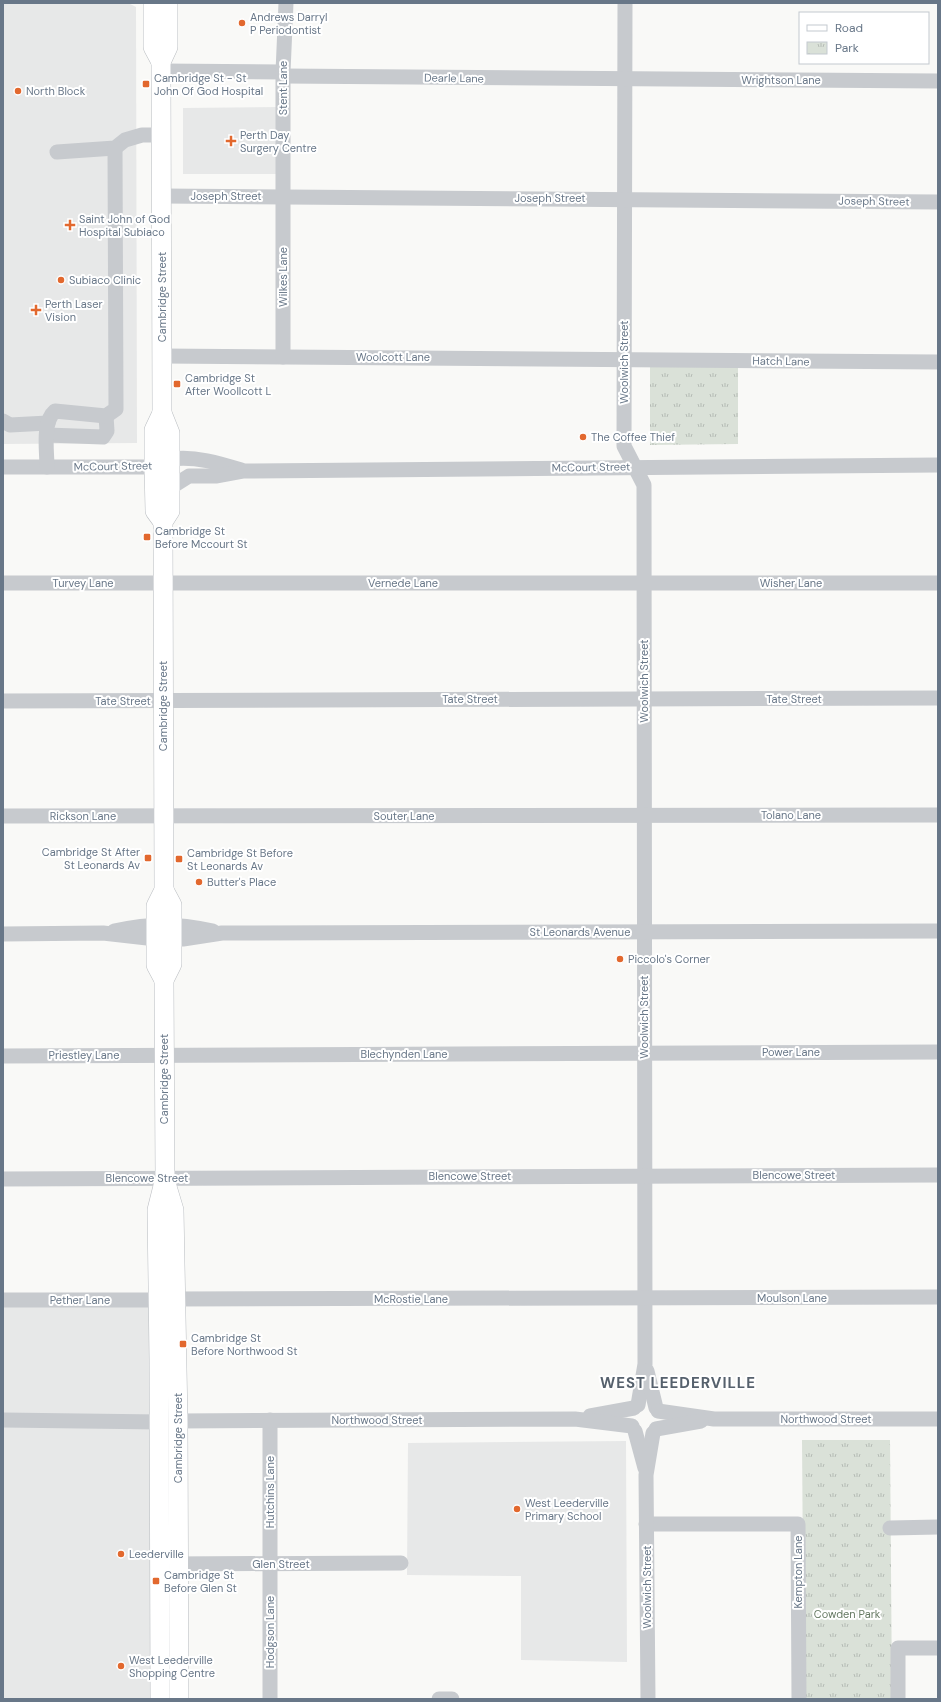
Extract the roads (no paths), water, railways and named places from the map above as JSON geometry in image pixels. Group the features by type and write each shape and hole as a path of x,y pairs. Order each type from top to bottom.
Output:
{"main road":[{"name":"Cambridge Street","path":"153,3 153,47 161,66"},
{"name":"Cambridge Street","path":"168,3 168,47 161,66 162,412 154,430 170,488 170,512 163,522 163,700 164,890 172,906 164,932 172,964 164,980 164,1055 165,1178 174,1210 160,1422 160,1498 169,1564 179,1699"},
{"name":"Cambridge Street","path":"162,463 155,512 163,522"},
{"name":"Cambridge Street","path":"160,1699 178,1421 167,1299"},
{"path":"160,1498 164,1486 167,1465 167,1432 174,1422 178,1421"}],"street":[{"name":"Stent Lane","path":"283,197 283,74 286,3"},
{"name":"Woolwich Street","path":"625,3 624,446 644,486 644,1053 646,1364 636,1407"},
{"name":"Dearle Lane","path":"161,66 283,74 625,79"},
{"name":"Wrightson Lane","path":"625,79 938,81"},
{"path":"57,152 115,148 125,140 136,137 161,135"},
{"path":"47,467 49,416 55,412 106,416 116,409 115,148"},
{"name":"Joseph Street","path":"162,196 938,202"},
{"name":"Wilkes Lane","path":"283,197 284,356"},
{"name":"Woolcott Lane","path":"162,356 624,359"},
{"name":"Hatch Lane","path":"624,359 938,362"},
{"path":"3,421 10,424 104,437 107,431 106,416"},
{"name":"McCourt Street","path":"3,467 162,463 190,459 216,462 244,471"},
{"name":"McCourt Street","path":"170,488 190,476 217,476 244,471 938,465"},
{"name":"Wisher Lane","path":"644,582 938,583"},
{"name":"Vernede Lane","path":"163,583 644,582"},
{"name":"Turvey Lane","path":"3,583 163,583"},
{"name":"Tate Street","path":"3,701 938,698"},
{"name":"Tolano Lane","path":"644,815 938,815"},
{"name":"Souter Lane","path":"164,816 644,815"},
{"name":"Rickson Lane","path":"3,816 164,816"},
{"name":"St Leonards Avenue","path":"3,934 164,932 183,925 222,933 938,931"},
{"name":"Power Lane","path":"644,1053 938,1052"},
{"name":"Blechynden Lane","path":"164,1055 644,1053"},
{"name":"Priestley Lane","path":"3,1056 164,1055"},
{"name":"Blencowe Street","path":"3,1179 645,1175 938,1175"},
{"name":"Moulson Lane","path":"646,1298 938,1297"},
{"name":"McRostie Lane","path":"167,1299 646,1298"},
{"name":"Pether Lane","path":"3,1300 167,1299"},
{"name":"Woolwich Street","path":"646,1364 657,1410"},
{"path":"648,1404 657,1410 660,1417 660,1424 655,1431 647,1434 634,1429 631,1414 636,1407 648,1404"},
{"name":"Northwood Street","path":"576,1419 636,1407"},
{"name":"Northwood Street","path":"657,1410 714,1419 938,1419"},
{"name":"Northwood Street","path":"178,1421 576,1419 634,1429"},
{"name":"Northwood Street","path":"655,1431 714,1419"},
{"path":"3,1420 160,1422"},
{"name":"Hutchins Lane","path":"270,1420 270,1564"},
{"name":"Woolwich Street","path":"634,1429 646,1475"},
{"name":"Woolwich Street","path":"648,1699 646,1475 655,1431"},
{"name":"Kempton Lane","path":"646,1524 798,1524 799,1699"},
{"path":"890,1528 938,1527"},
{"name":"Glen Street","path":"169,1564 401,1563"},
{"name":"Hodgson Lane","path":"270,1564 270,1699"},
{"path":"898,1699 898,1648 938,1648"},
{"path":"439,1699 452,1699"}],"place":[{"name":"Andrews Darryl P Periodontist","path":"242,23"},
{"name":"Cambridge St - St John Of God Hospital","path":"146,84"},
{"name":"North Block","path":"18,91"},
{"name":"Perth Day Surgery Centre","path":"231,141"},
{"name":"Saint John of God Hospital Subiaco","path":"70,225"},
{"name":"Subiaco Clinic","path":"61,280"},
{"name":"Perth Laser Vision","path":"36,310"},
{"name":"Cambridge St After Woollcott L","path":"177,384"},
{"name":"The Coffee Thief","path":"583,437"},
{"name":"Cambridge St Before Mccourt St","path":"147,537"},
{"name":"Cambridge St After St Leonards Av","path":"148,858"},
{"name":"Cambridge St Before St Leonards Av","path":"179,859"},
{"name":"Butter's Place","path":"199,882"},
{"name":"Piccolo's Corner","path":"620,959"},
{"name":"Cambridge St Before Northwood St","path":"183,1344"},
{"name":"West Leederville Primary School","path":"517,1509"},
{"name":"Leederville","path":"121,1554"},
{"name":"Cambridge St Before Glen St","path":"156,1581"},
{"name":"West Leederville Shopping Centre","path":"121,1666"}],"district":[{"name":"WEST LEEDERVILLE","path":"678,1383"}],"park label":[{"name":"Cowden Park","path":"847,1614"}]}
